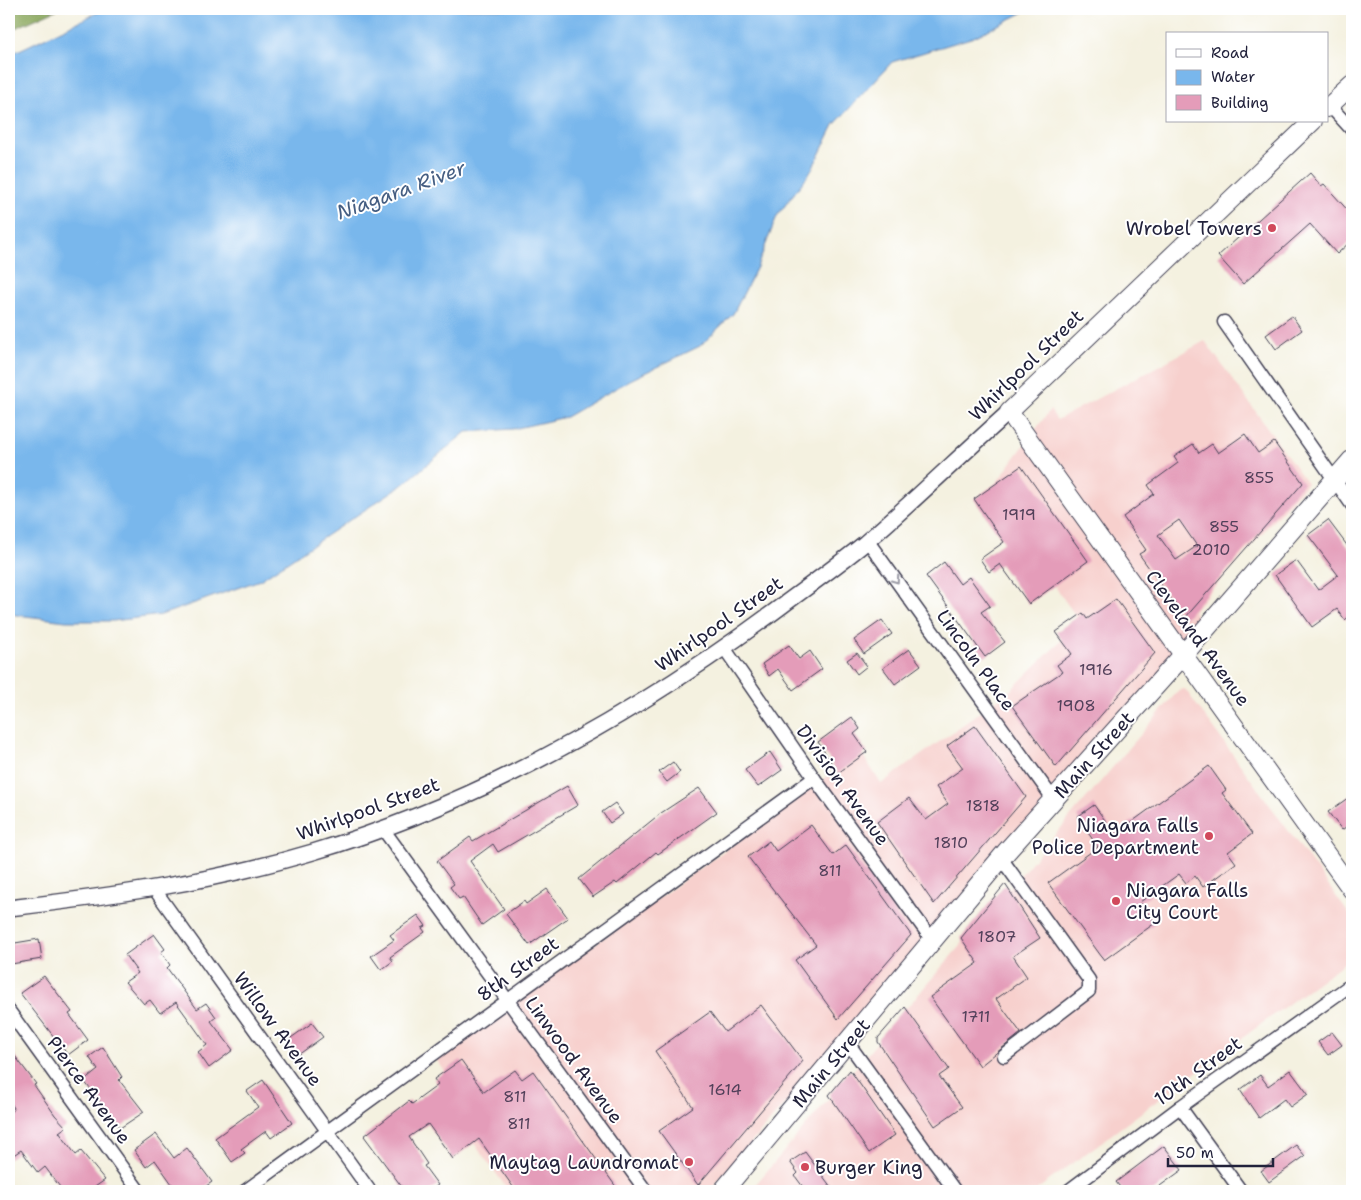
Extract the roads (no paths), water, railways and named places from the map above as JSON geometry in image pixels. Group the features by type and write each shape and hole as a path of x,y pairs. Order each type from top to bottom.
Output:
{"main road":[{"path":"1328,107 1352,85"},
{"name":"Whirlpool Street","path":"1009,412 1312,122"},
{"name":"Cleveland Avenue","path":"1009,412 1352,890"},
{"name":"Main Street","path":"723,1191 1001,858 1183,654 1352,460"}],"street":[{"path":"1328,107 1352,130"},
{"path":"1224,322 1352,505"},
{"name":"Whirlpool Street","path":"9,908 155,890 239,872 313,852 383,829 475,792 551,755 610,722 724,649 868,540 1009,412"},
{"name":"Lincoln Place","path":"868,540 1054,800"},
{"name":"Division Avenue","path":"724,649 814,778 933,941"},
{"name":"8th Street","path":"245,1191 814,778"},
{"name":"Linwood Avenue","path":"383,829 646,1191"},
{"path":"1001,858 1089,980 1089,991 1004,1056"},
{"name":"Willow Avenue","path":"155,890 370,1191"},
{"name":"10th Street","path":"1068,1191 1180,1107 1352,984"},
{"name":"Pierce Avenue","path":"9,1011 139,1191"},
{"path":"848,1043 955,1191"},
{"path":"1180,1107 1241,1191"}],"water":[{"name":"Niagara River","path":"105,9 1030,9 974,37 892,62 834,125 811,171 777,216 757,267 733,314 700,346 630,380 566,417 513,429 466,432 405,483 260,580 161,615 113,621 66,621 9,614 9,55"}],"place":[{"name":"Wrobel Towers","path":"1272,228"},
{"name":"Niagara Falls Police Department","path":"1209,836"},
{"name":"Niagara Falls City Court","path":"1116,901"},
{"name":"Maytag Laundromat","path":"689,1162"},
{"name":"Burger King","path":"805,1167"}]}
